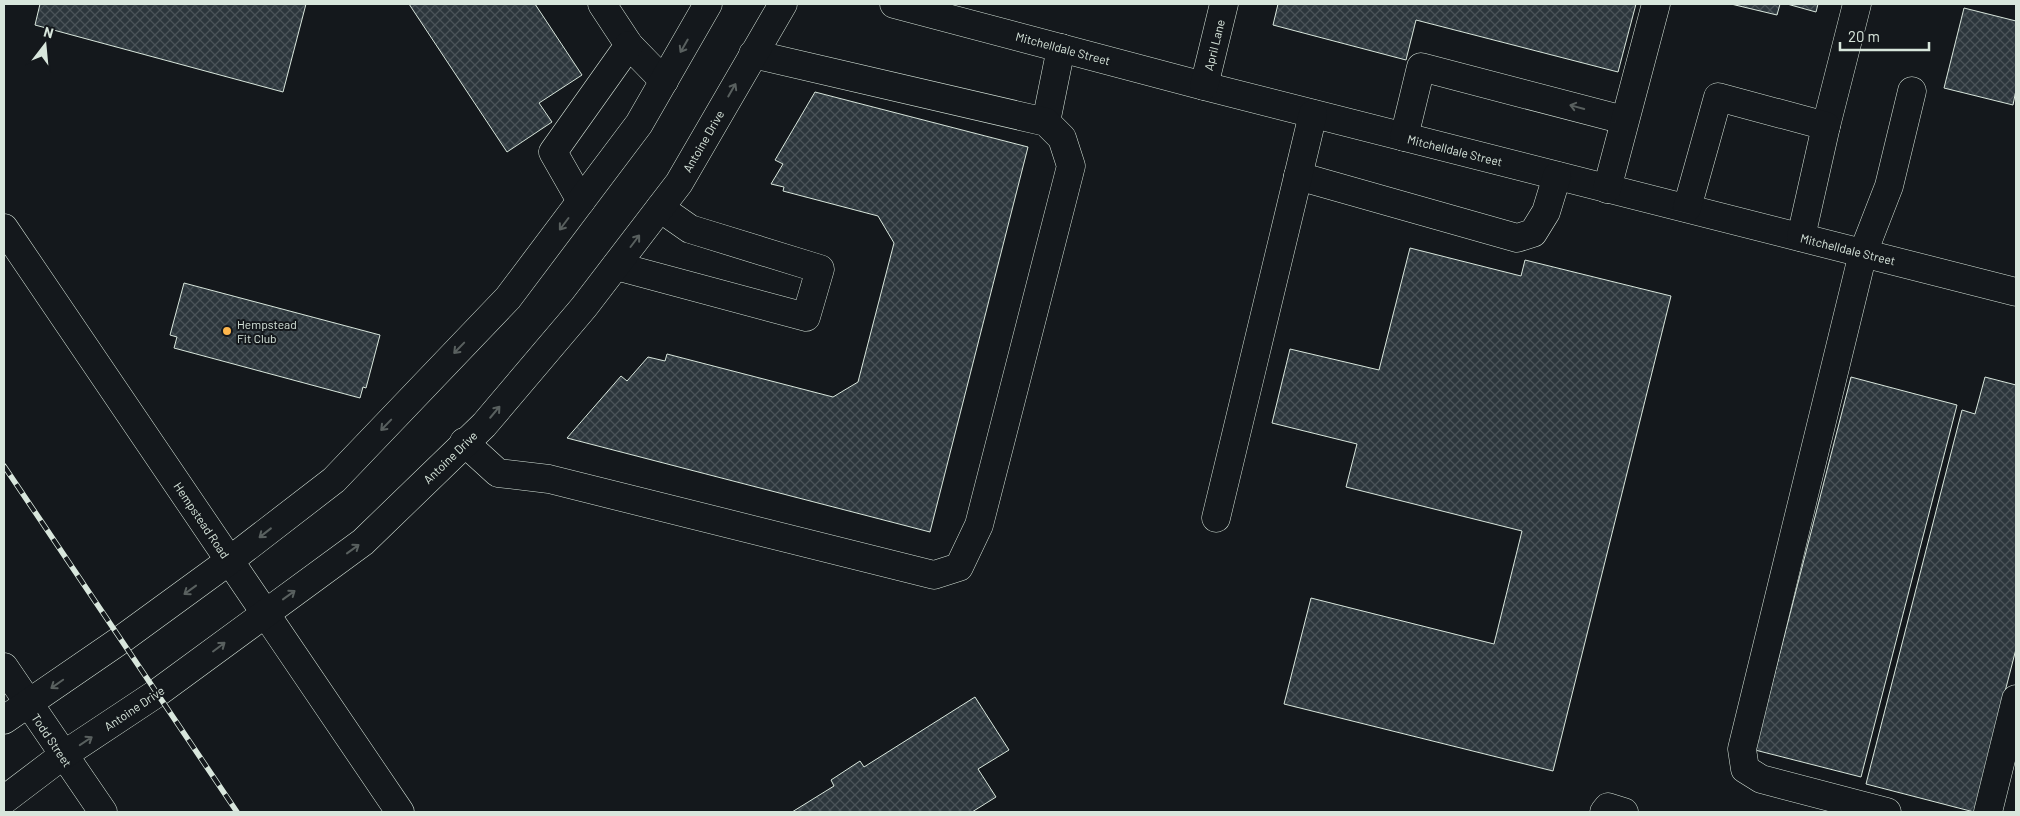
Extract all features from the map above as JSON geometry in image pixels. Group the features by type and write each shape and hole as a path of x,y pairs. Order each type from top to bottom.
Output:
{"main road":[{"path":"602,4 629,45 664,81"},
{"path":"4,720 229,561 334,480 508,298 638,124 708,4"},
{"name":"Antoine Drive","path":"4,800 62,756 158,693 363,542 464,442 484,425 584,307 679,183 784,4"},
{"name":"April Lane","path":"1204,86 1224,4"},
{"path":"1607,188 1656,4"},
{"path":"1801,238 1826,126 1857,4"},
{"name":"Mitchelldale Street","path":"907,5 1204,86 2016,292"},
{"path":"581,201 553,152 629,45"},
{"path":"1046,122 1061,48"},
{"path":"464,442 498,473 549,479 934,575 959,567 979,525 1071,166 1062,138 1046,122 753,54"},
{"path":"1404,136 1421,67 1624,120"},
{"path":"1887,812 1761,779 1745,769 1742,749 1863,253 1889,186 1912,91"},
{"path":"1687,208 1718,97 1826,126"},
{"path":"1216,518 1313,114"},
{"path":"1298,176 1518,238 1533,233 1546,212 1557,176"},
{"path":"616,266 806,317 820,268 690,229 660,208"},
{"name":"Hempstead Road","path":"4,228 400,812"},
{"name":"Todd Street","path":"4,667 62,756 103,812"},
{"path":"1988,812 2016,699"},
{"path":"1604,812 1608,807 1624,812"}],"building":[{"path":"40,4 306,4 283,92 35,25"},
{"path":"409,4 535,4 582,75 539,103 552,122 507,152"},
{"path":"1278,4 1636,4 1618,72 1416,20 1406,60 1273,25"},
{"path":"1731,4 1780,4 1777,15"},
{"path":"1787,4 1818,4 1816,12"},
{"path":"1964,8 2016,21 2016,90 2013,105 1944,88"},
{"path":"815,92 1028,147 930,532 567,438 621,376 627,381 648,357 665,361 667,354 833,397 858,382 894,243 878,216 783,191 784,187 771,184 783,164 775,160"},
{"path":"1410,248 1521,276 1525,260 1671,296 1553,771 1284,704 1311,598 1494,644 1522,531 1346,487 1357,444 1272,423 1290,349 1379,370"},
{"path":"184,283 380,335 366,388 363,387 360,398 174,348 177,337 170,335"},
{"path":"1851,377 1957,405 1861,777 1755,750"},
{"path":"1985,377 2016,385 2016,649 1974,812 1866,784 1962,410 1975,414"},
{"path":"975,697 1009,750 978,769 996,797 972,812 792,812 834,786 831,780 860,761 864,767"}],"railway":[{"path":"4,466 237,812"}],"place":[{"name":"Hempstead Fit Club","path":"227,331"}]}
